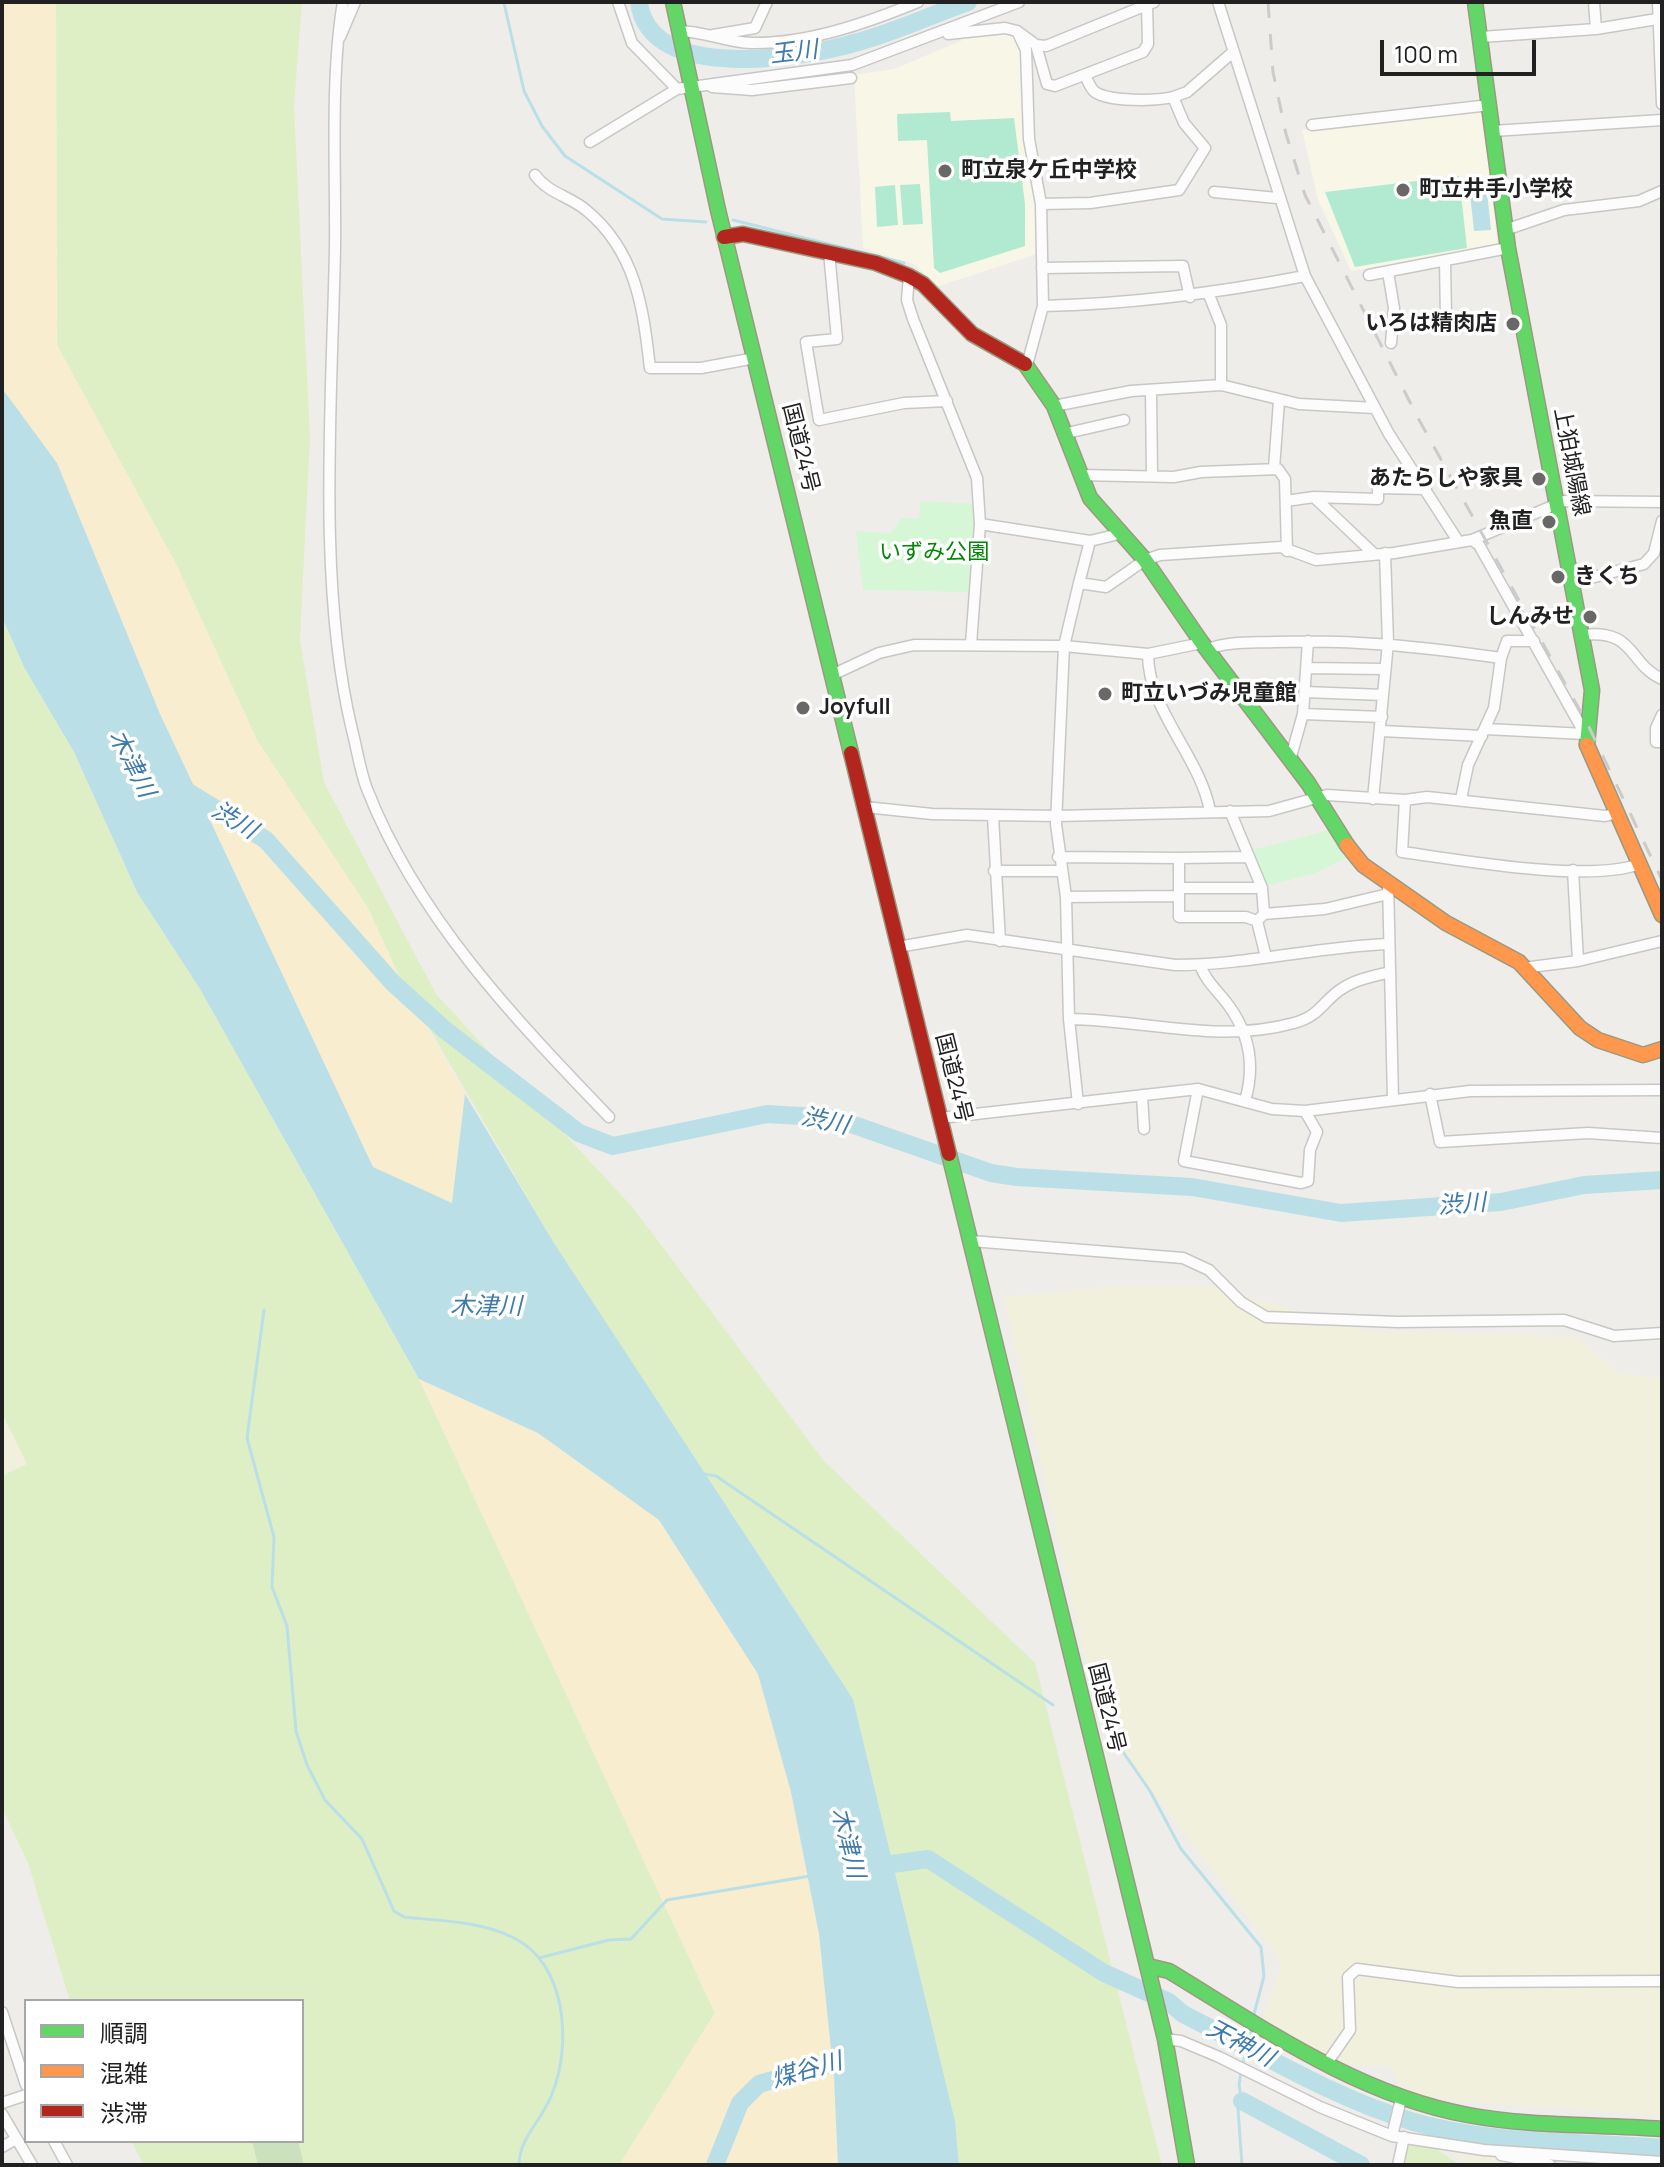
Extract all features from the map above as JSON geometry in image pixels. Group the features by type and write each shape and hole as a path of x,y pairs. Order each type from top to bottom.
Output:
{"main road":[{"name":"国道24号","path":"673,2 686,67 683,89 755,358 1148,1966 1165,2039 1187,2165"},
{"name":"上狛城陽線","path":"1475,2 1508,248 1592,690 1591,717 1585,734"},
{"path":"724,237 743,234 829,252 876,263 909,276 923,284 972,334 1027,365 1054,406 1090,498 1145,560 1363,865 1388,888 1523,968 1580,1028 1598,1040 1643,1055 1662,1049"},
{"path":"1585,734 1662,915"},
{"path":"1148,1966 1169,1971 1327,2063 1401,2100 1468,2115 1662,2129"}],"street":[{"path":"343,2 339,38 333,548 336,623 345,700 366,788 429,911 558,1064 609,1117"},
{"path":"339,38 355,2"},
{"path":"618,2 632,43 683,89"},
{"path":"707,36 755,28 767,2"},
{"path":"679,33 764,42 849,27 918,2"},
{"path":"590,142 683,89 852,65 1019,2"},
{"path":"1218,2 1277,198 1305,276 1375,408 1458,541"},
{"path":"1594,2 1596,29"},
{"path":"1658,2 1662,104"},
{"path":"942,32 949,35 1005,28 1017,31 1036,45 1046,46 1151,3 1146,49 1085,75 1050,86 1043,75 1036,45"},
{"path":"1481,37 1596,29 1657,19"},
{"path":"1017,31 1026,50 1029,139 1041,204 1043,306 1027,365"},
{"path":"1085,75 1092,90 1099,94 1143,100 1173,97 1187,92 1233,52"},
{"path":"710,86 725,90 752,90 851,78"},
{"path":"1041,204 1090,203 1179,190 1205,148 1184,123 1173,97"},
{"path":"1312,125 1490,105"},
{"path":"1493,131 1662,120"},
{"path":"535,175 543,186 581,206 611,233 637,286 644,310 650,368 701,368 755,358"},
{"path":"1505,230 1564,210 1639,201 1662,191"},
{"path":"1214,192 1277,198"},
{"path":"1369,275 1508,248"},
{"path":"829,252 837,339 806,342 819,420 904,403 947,401"},
{"path":"1445,261 1446,318"},
{"path":"1042,268 1183,266 1190,297"},
{"path":"1388,272 1394,308 1391,343"},
{"path":"909,276 907,300 975,468 980,524 971,644"},
{"path":"1043,306 1114,304 1209,295 1305,276"},
{"path":"1209,295 1221,325 1221,385"},
{"path":"1054,406 1151,390 1221,385 1279,401 1375,408"},
{"path":"1151,390 1152,476"},
{"path":"1274,468 1279,401"},
{"path":"1063,434 1124,420"},
{"path":"1080,475 1174,477 1274,468 1283,475 1287,551"},
{"path":"1286,501 1314,497 1378,499 1378,488 1426,489"},
{"path":"1314,497 1373,553"},
{"path":"1079,583 1106,587 1145,560 1197,551 1281,547 1316,560 1385,553 1472,540 1564,501 1662,502"},
{"path":"1572,583 1644,564 1654,553 1662,521"},
{"path":"980,524 1090,541 1123,533"},
{"path":"1382,731 1585,734 1479,545 1472,540"},
{"path":"1078,1104 1069,1019 1066,897 1058,857 1057,816 1064,646 1090,541"},
{"path":"1373,799 1382,731 1388,643 1385,553"},
{"path":"1581,635 1594,633 1631,646 1649,673 1662,679"},
{"path":"832,675 879,653 903,647 971,644 1064,646 1148,654 1222,644 1308,641 1388,643 1501,658"},
{"path":"1290,760 1303,714 1308,641"},
{"path":"1461,799 1468,765 1484,733 1498,689 1501,658 1507,641 1534,641"},
{"path":"1148,654 1159,701 1188,753 1210,811"},
{"path":"1307,668 1384,669"},
{"path":"1305,692 1383,695"},
{"path":"1303,714 1382,717"},
{"path":"1662,715 1656,728 1656,742 1662,742"},
{"path":"865,807 993,816 1269,811 1327,795 1405,800 1414,797 1461,799 1605,816 1618,813"},
{"path":"1405,800 1402,852 1573,870 1627,869 1640,864"},
{"path":"1230,811 1262,888 1260,918 1266,957"},
{"path":"993,816 1000,941"},
{"path":"1058,857 1248,857"},
{"path":"1179,858 1179,917 1260,918 1325,909 1388,888 1393,1099"},
{"path":"1573,870 1578,961"},
{"path":"994,871 1061,871"},
{"path":"1066,897 1262,888"},
{"path":"898,947 967,935 1175,965 1200,965 1329,946 1387,944"},
{"path":"1523,968 1578,961 1662,941"},
{"path":"1200,965 1204,977 1229,1006 1244,1031 1253,1074 1245,1101"},
{"path":"1069,1019 1122,1020 1204,1034 1244,1031 1306,1020 1325,1007 1340,989 1390,972"},
{"path":"940,1118 1198,1089 1272,1109 1305,1111 1430,1094 1662,1090"},
{"path":"1198,1089 1184,1161 1301,1183 1308,1181 1310,1150 1317,1132 1305,1111"},
{"path":"1430,1094 1440,1142 1588,1133 1662,1138"},
{"path":"1142,1095 1144,1129"},
{"path":"971,1241 1183,1258 1209,1270 1241,1302 1266,1317 1413,1322 1564,1320 1614,1336 1662,1333"},
{"path":"1327,2063 1350,2030 1348,1977 1357,1969 1458,1982 1662,1981"},
{"path":"2,2012 24,2079"},
{"path":"1165,2039 1181,2041 1320,2107 1392,2134 1550,2165"},
{"path":"2,2103 24,2096"},
{"path":"1392,2134 1401,2100"},
{"path":"2,2114 32,2165"},
{"path":"1398,2165 1404,2137"},
{"path":"2,2147 16,2139"},
{"path":"55,2143 67,2165"},
{"path":"1484,2150 1662,2162"}],"shaded area":[{"name":"町立泉ケ丘中学校","path":"1009,33 1017,39 1022,53 1037,203 1037,254 936,287 916,265 863,248 854,75 894,69 961,41 963,37"},
{"name":"町立井手小学校","path":"1482,110 1498,248 1351,271 1318,200 1302,130"}],"green space":[{"path":"56,2 302,2 294,106 310,437 300,640 324,782 436,994 634,1209 824,1461 1035,1663 1162,2165 959,2165 955,2121 853,1699 554,1243 399,976 368,908 257,740 176,564 57,345"},
{"path":"950,112 951,121 1014,118 1025,204 1025,246 940,273 934,268 927,140 898,141 897,114"},
{"path":"1459,176 1467,248 1355,267 1325,192"},
{"path":"920,184 923,224 903,225 900,185"},
{"path":"895,185 898,225 877,227 875,187"},
{"name":"いずみ公園","path":"921,501 976,504 969,592 863,590 856,531 891,533 901,518 919,519"},
{"path":"2,617 24,667 74,752 137,892 200,989 419,1379 715,2013 619,2165 304,2165 298,2143 304,2143 304,1999 69,1999 28,1863 2,1808 2,1476 27,1464 2,1413"},
{"path":"1329,830 1348,857 1316,873 1266,886 1253,850"},
{"path":"1210,1286 1365,1331 1576,1336 1618,1373 1662,1379 1662,2116 1457,2101 1405,2093 1390,2066 1353,2066 1261,2026 1282,1962 1099,1721 1004,1297 1100,1287"},
{"path":"2,1413 28,1465 2,1476"},
{"path":"132,2143 252,2143 258,2165 144,2165"},
{"path":"252,2143 298,2143 304,2165 258,2165"},
{"path":"1414,2143 1432,2146 1460,2165 1402,2165 1408,2146"},
{"path":"1447,2150 1489,2156 1535,2165 1468,2165"}],"sand":[{"path":"2,2 56,2 57,345 176,564 257,740 368,908 399,976 465,1094 452,1204 373,1167 160,714 57,463 4,391 2,395"},
{"path":"419,1379 538,1433 660,1520 758,1674 791,1792 819,1934 834,2078 838,2165 619,2165 715,2013"}],"water":[{"path":"1487,191 1491,230 1474,231 1470,193"},
{"name":"木津川","path":"4,391 57,463 160,714 373,1167 452,1203 465,1094 554,1243 853,1699 955,2121 959,2165 838,2165 834,2078 819,1934 791,1792 758,1674 659,1520 538,1433 419,1379 200,989 137,892 74,752 24,667 2,617"}],"waterway":[{"name":"玉川","path":"639,2 649,28 670,45 698,55 732,59 802,54 858,42 968,2"},
{"path":"504,3 524,91 542,126 565,156 662,219 706,222"},
{"path":"733,220 904,263"},
{"name":"渋川","path":"180,787 266,840 393,983 445,1030 579,1133 613,1146 767,1114 834,1118 991,1173 1192,1187 1341,1213 1501,1202 1584,1185 1662,1180"},
{"path":"264,1310 247,1438 274,1537 272,1587 287,1626 296,1731 307,1765 325,1800 362,1839 394,1911 404,1917 459,1922 499,1932 530,1949 544,1965 560,2006 562,2052 552,2094 527,2137 519,2165"},
{"path":"704,1474 716,1476 1053,1705"},
{"path":"1112,1736 1150,1791 1181,1849 1261,1947 1264,1976 1253,2018"},
{"name":"天神川","path":"871,1867 928,1859 1104,1973 1169,2002 1183,2014 1297,2073 1384,2112 1475,2135 1662,2148"},
{"path":"539,1958 609,1940 631,1939 667,1900 810,1876"},
{"name":"天神川","path":"1243,2064 1251,2029"},
{"name":"煤谷川","path":"715,2165 740,2103 759,2084 855,2057"},
{"path":"1241,2072 1239,2085 1242,2101 1238,2109 1242,2165"},
{"path":"1242,2101 1361,2165"},
{"name":"天神川","path":"1414,2122 1417,2126"}],"railway":[{"path":"1268,2 1273,72 1286,134 1305,195 1418,418 1588,725 1662,880"}],"traffic: fast":[{"path":"673,2 718,210 851,753"},
{"path":"1475,2 1508,248 1592,690 1587,745"},
{"path":"1025,364 1054,406 1090,498 1145,560 1202,643 1308,783 1347,845"},
{"path":"949,1154 1165,2039 1187,2165"},
{"path":"1148,1966 1169,1971 1312,2057 1350,2076 1427,2105 1516,2122 1662,2129"}],"traffic: slow":[{"path":"1587,745 1662,915"},
{"path":"1347,845 1363,865 1446,923 1519,962 1580,1028 1598,1040 1643,1055 1662,1049"}],"traffic: jam":[{"path":"724,237 743,234 876,263 909,276 923,284 972,334 1025,364"},
{"path":"851,753 949,1154"}],"place":[{"name":"町立泉ケ丘中学校","path":"945,171"},
{"name":"町立井手小学校","path":"1403,190"},
{"name":"いろは精肉店","path":"1513,324"},
{"name":"あたらしや家具","path":"1539,479"},
{"name":"魚直","path":"1549,522"},
{"name":"きくち","path":"1558,577"},
{"name":"しんみせ","path":"1590,617"},
{"name":"町立いづみ児童館","path":"1105,694"},
{"name":"Joyfull","path":"803,708"}]}
